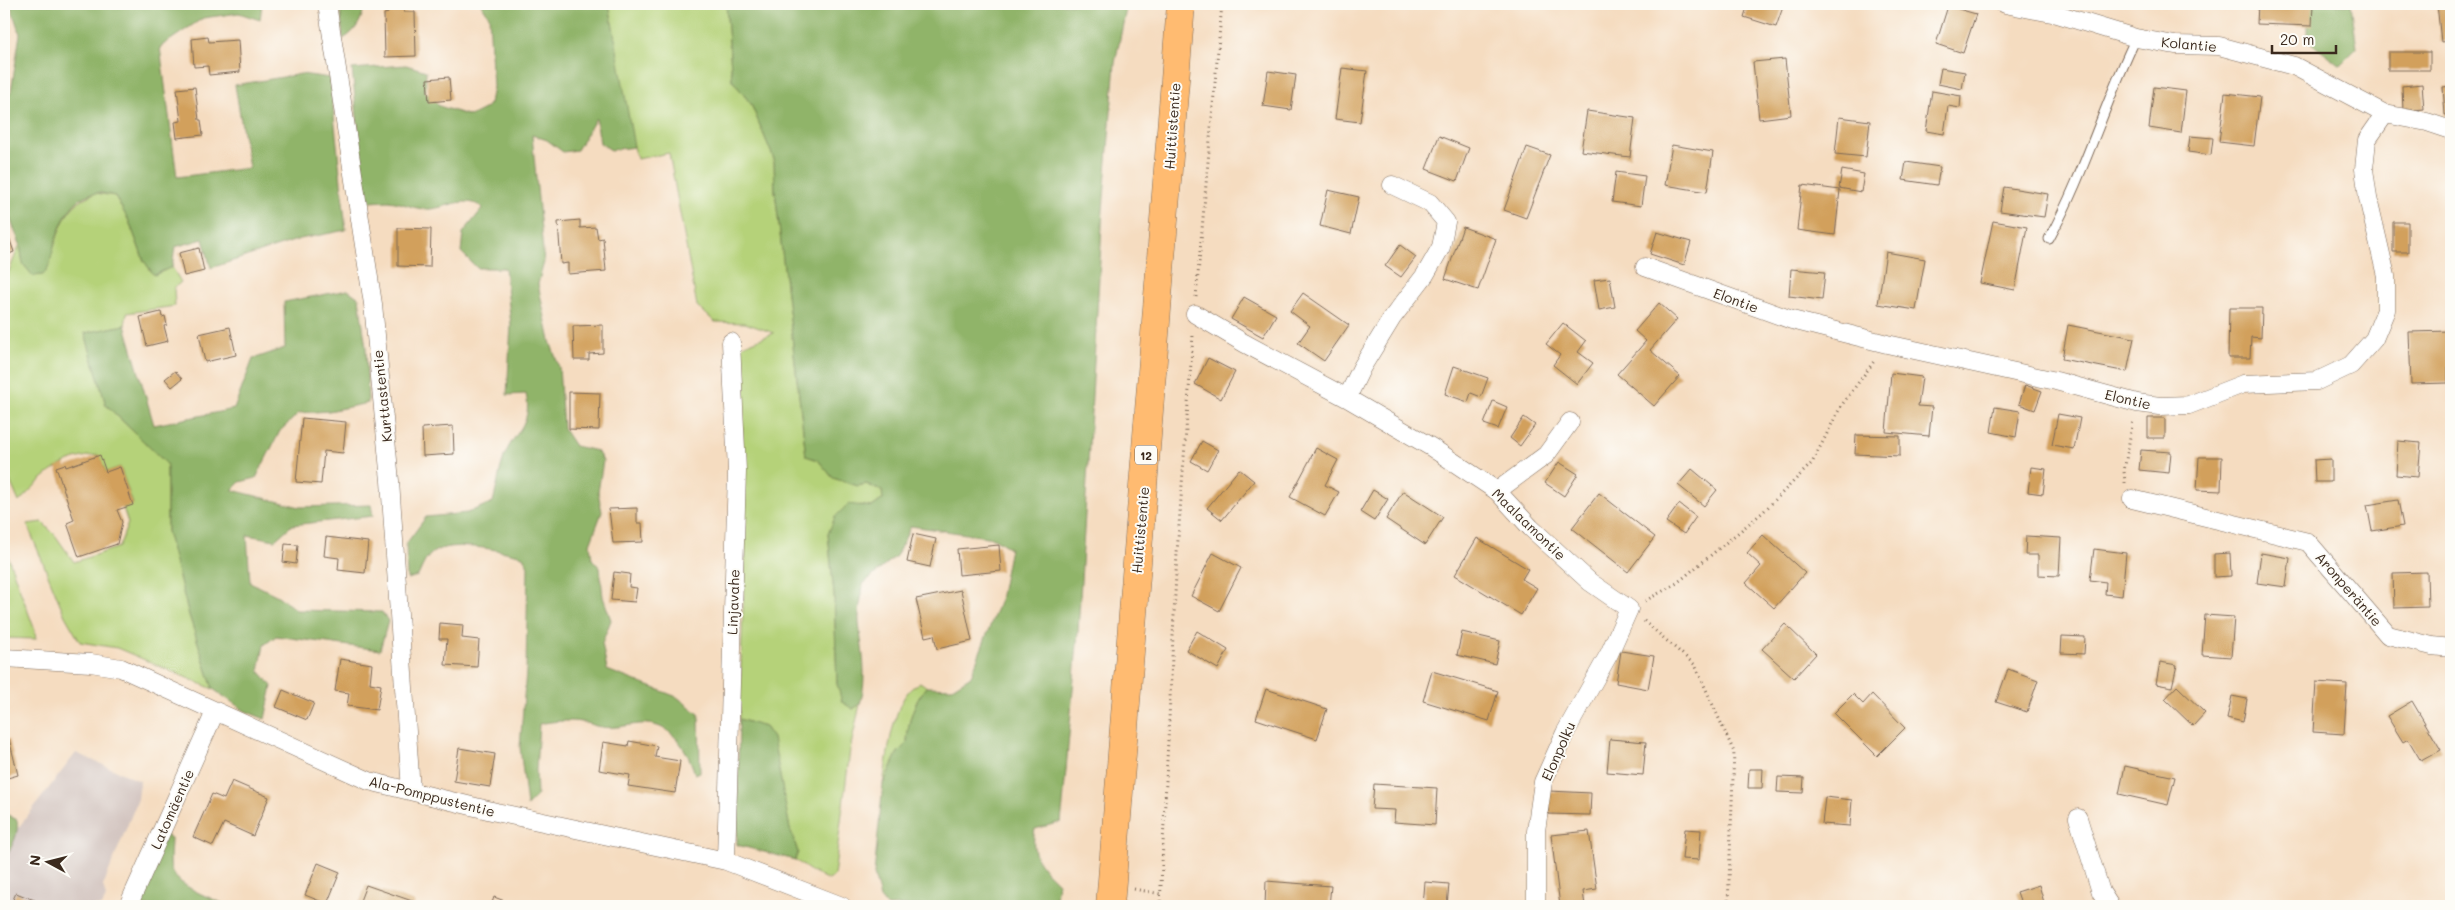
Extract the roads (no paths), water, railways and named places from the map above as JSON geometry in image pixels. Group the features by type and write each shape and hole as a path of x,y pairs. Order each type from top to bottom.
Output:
{"highway":[{"name":"Huittistentie","path":"1110,906 1181,4"}],"street":[{"name":"Kurttastentie","path":"327,4 373,304 390,481 411,791"},
{"name":"Kolantie","path":"2004,4 2057,14 2136,38 2175,45 2219,46 2294,66 2385,114 2426,122 2451,130"},
{"name":"Elontie","path":"1644,267 1792,320 1886,344 2048,379 2137,403 2160,406 2189,405 2243,384 2317,381 2351,365 2374,339 2386,310 2386,276 2368,198 2364,169 2367,140 2385,114"},
{"path":"1347,398 1362,368 1392,318 1425,275 1441,247 1446,222 1430,203 1392,186"},
{"name":"Maalaamontie","path":"1195,314 1431,447 1497,491 1530,528 1582,575 1630,609"},
{"name":"Linjavahe","path":"726,861 737,471 731,342"},
{"path":"1497,491 1546,455 1570,422"},
{"name":"Aronperäntie","path":"2132,499 2308,542 2388,635 2432,646 2451,648"},
{"name":"Elonpolku","path":"1536,906 1536,831 1543,782 1565,733 1609,654 1630,609"},
{"name":"Ala-Pomppustentie","path":"4,658 122,668 176,691 215,712 369,781 496,812 726,861 836,905"},
{"name":"Latomäentie","path":"128,906 215,712"},
{"path":"2078,818 2101,892 2110,906"}],"lane":[{"path":"2049,239 2073,192 2118,76 2136,38"}]}
